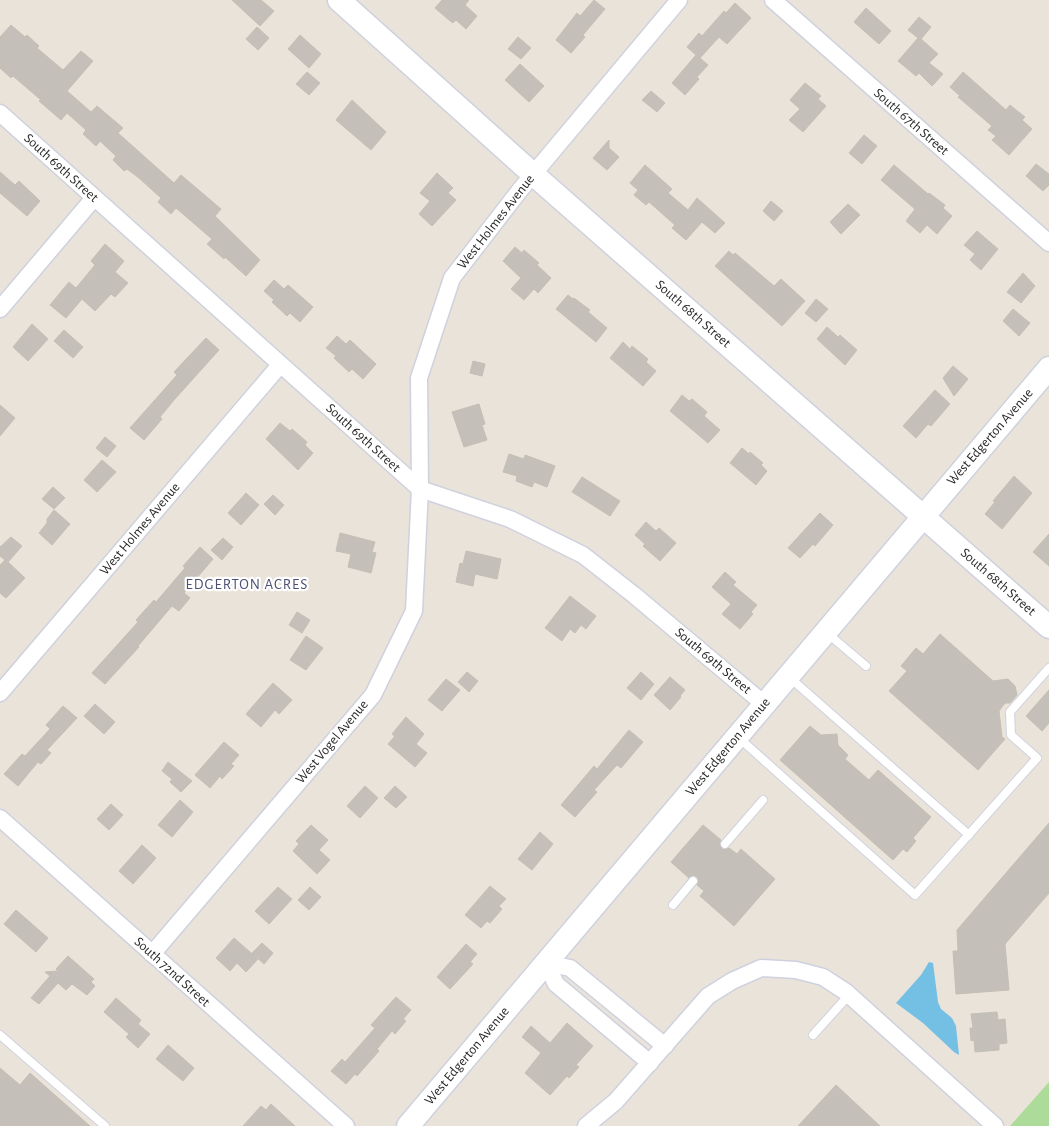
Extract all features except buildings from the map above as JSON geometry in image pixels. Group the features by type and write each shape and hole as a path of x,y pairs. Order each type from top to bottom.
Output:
{"street":[{"name":"South 68th Street","path":"339,0 534,175 1049,627"},
{"name":"West Holmes Avenue","path":"420,489 419,378 452,278 534,175 679,0"},
{"name":"South 67th Street","path":"773,0 1049,243"},
{"name":"South 69th Street","path":"0,113 420,489 510,519 583,555 634,595 764,704"},
{"path":"0,309 94,198"},
{"name":"West Holmes Avenue","path":"0,693 280,365"},
{"name":"West Edgerton Avenue","path":"408,1126 1049,368"},
{"name":"West Vogel Avenue","path":"152,954 373,695 414,611 420,489"},
{"name":"South 72nd Street","path":"0,818 346,1126"},
{"path":"546,963 570,968 665,1046"},
{"path":"546,963 556,984 650,1063"},
{"path":"586,1126 616,1101 708,996 732,981 761,968 796,970 824,977 849,995 995,1126"}],"lane":[{"path":"825,631 866,666"},
{"path":"737,736 915,895 1037,758 1011,735 1010,712 1049,668"},
{"path":"788,676 969,836"},
{"path":"725,844 763,800"},
{"path":"673,905 693,882"},
{"path":"813,1035 849,995"},
{"path":"0,1035 105,1126"}],"green space":[{"path":"1049,1082 1049,1126 1010,1126"}],"water":[{"path":"929,962 933,963 938,1002 941,1009 952,1018 956,1026 959,1055 923,1023 896,1003 921,975"}],"district":[{"name":"EDGERTON ACRES","path":"247,584"}]}
